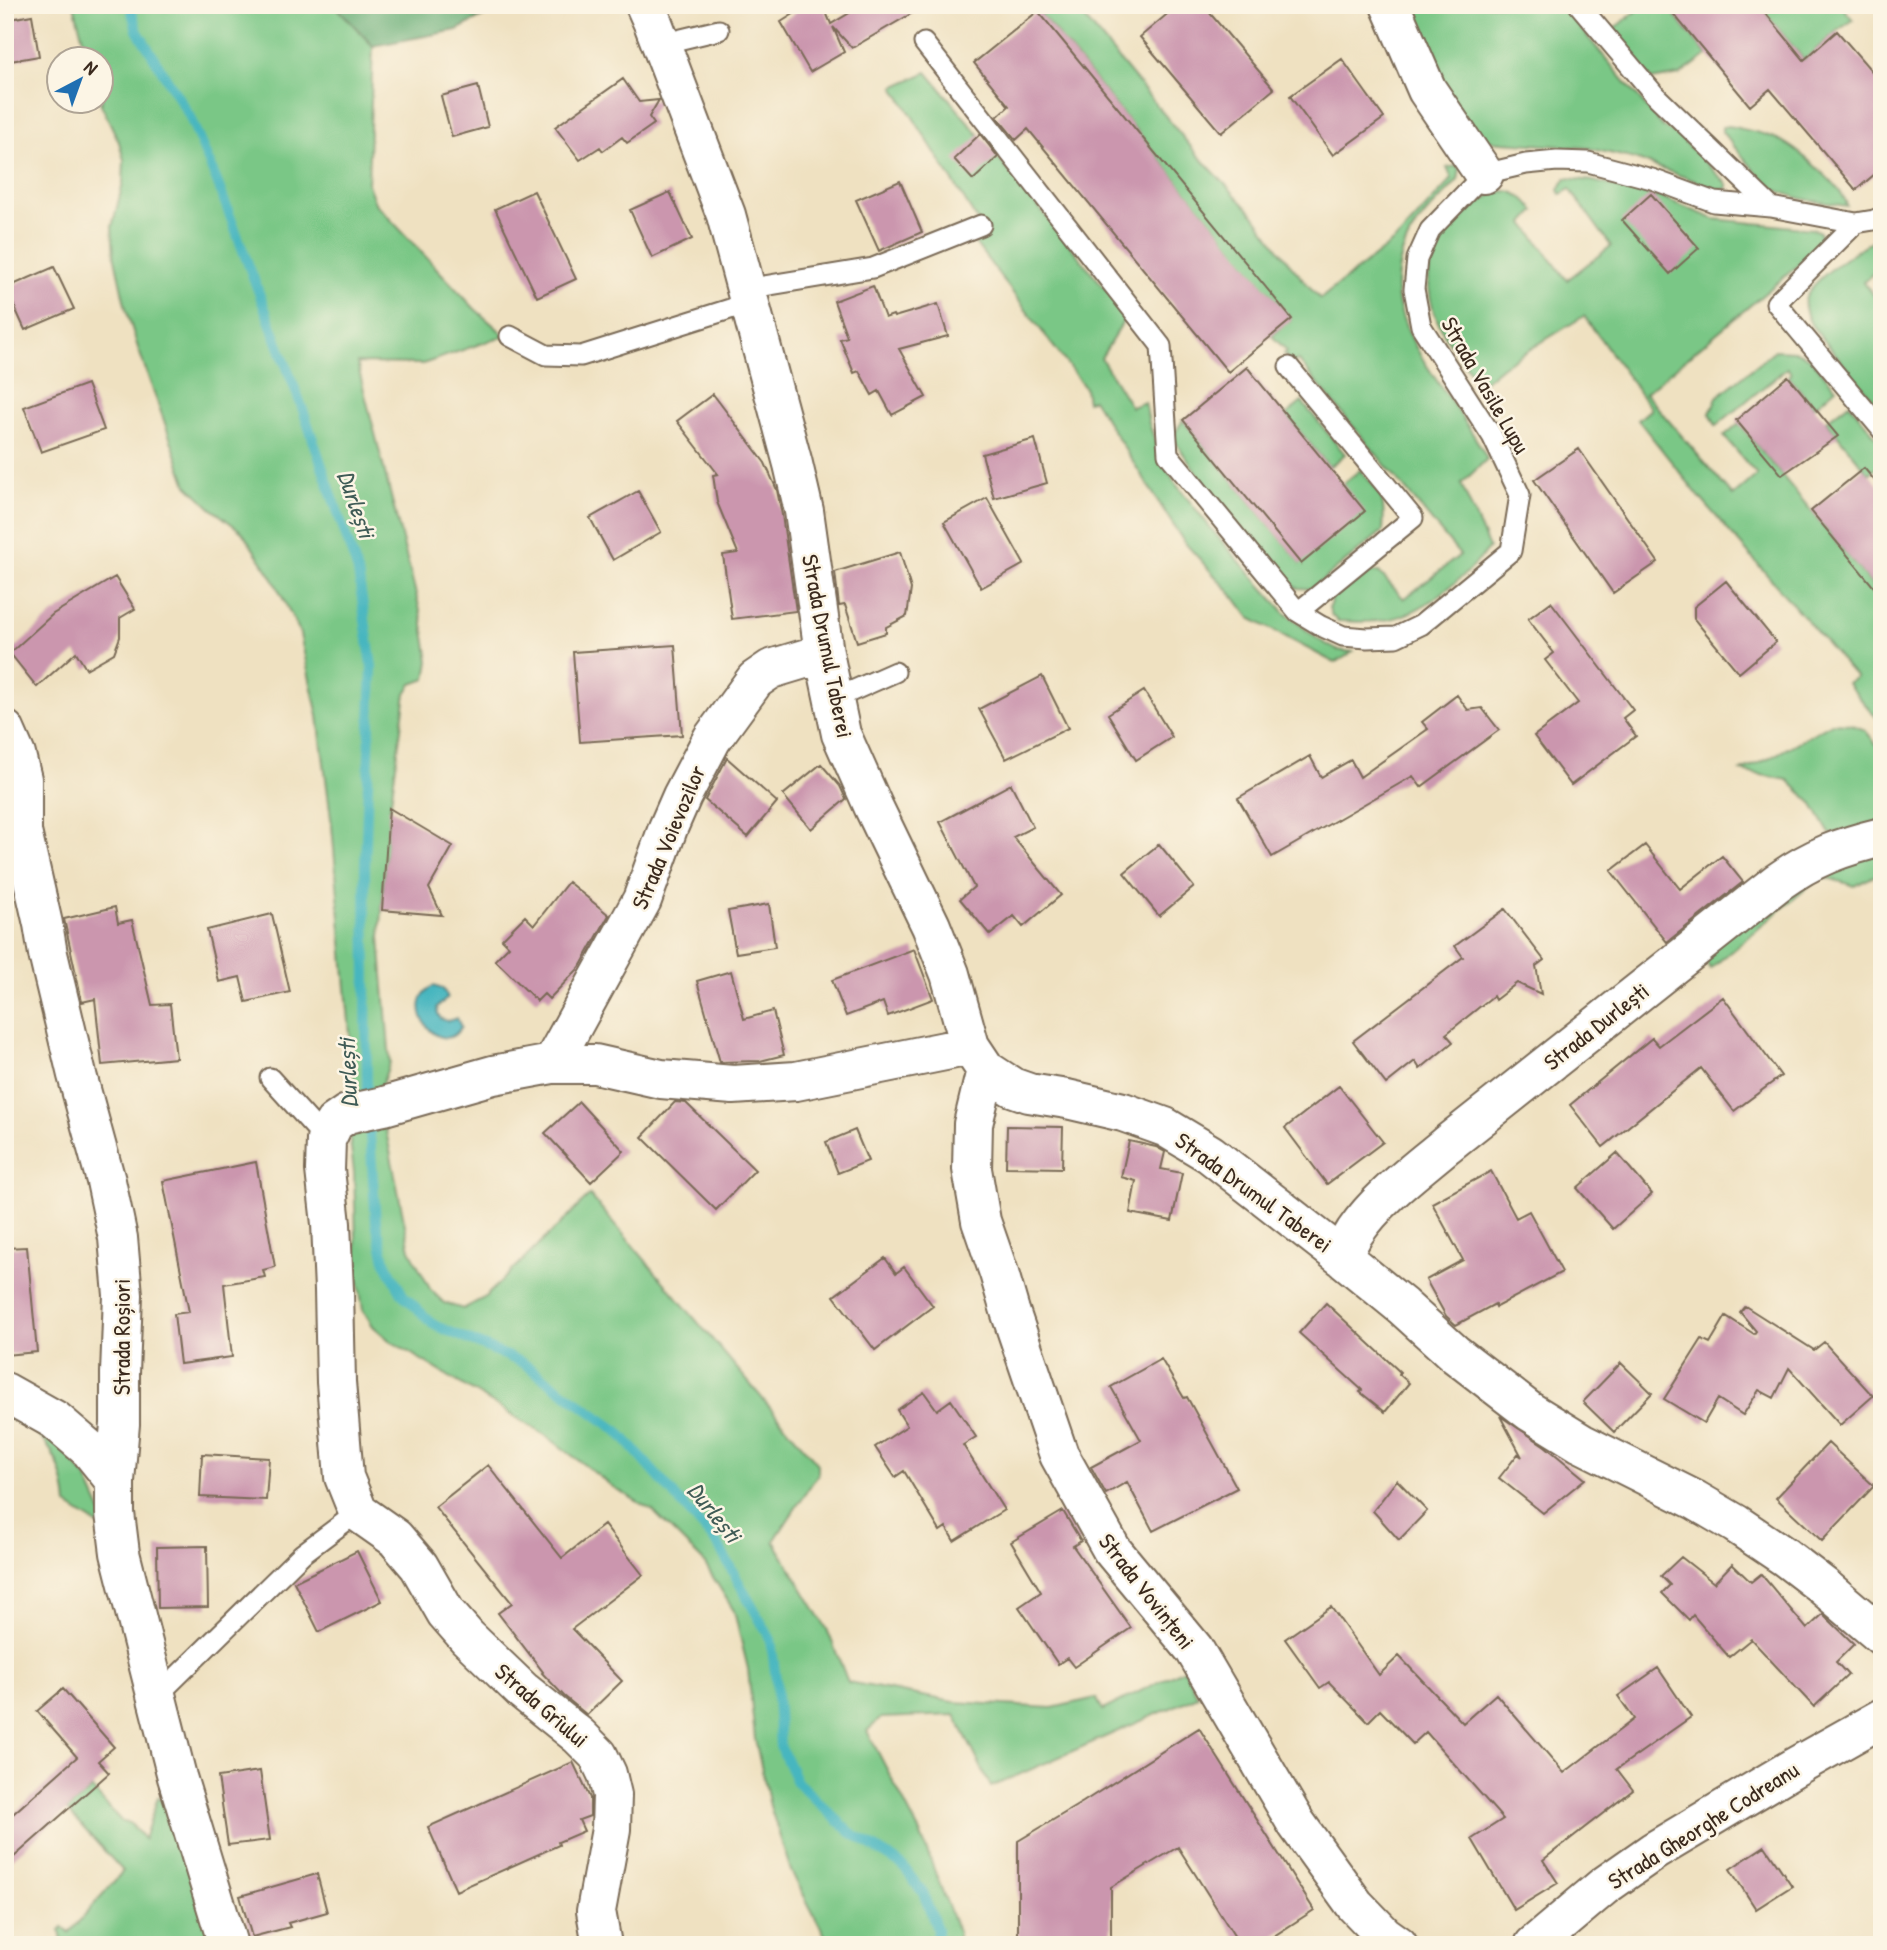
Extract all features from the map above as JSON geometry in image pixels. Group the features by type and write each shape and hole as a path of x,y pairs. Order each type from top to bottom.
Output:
{"street":[{"name":"Strada Drumul Taberei","path":"645,5 722,202 748,296 801,499 824,653 841,734 931,926 978,1058 1012,1087 1029,1093 1067,1098 1123,1112 1165,1127 1210,1154 1342,1257 1455,1354 1528,1411 1581,1443 1695,1500 1736,1524 1823,1586 1882,1636"},
{"path":"1390,5 1427,90 1483,174"},
{"name":"Strada Voievozilor","path":"552,1064 642,900 668,828 712,739 755,680 771,669 824,653"},
{"name":"Strada Roșiori","path":"5,730 16,754 22,779 22,832 48,954 118,1238 123,1296 120,1424 115,1481 120,1553 177,1777 228,1945"},
{"name":"Strada Durlești","path":"1342,1257 1355,1232 1372,1210 1401,1183 1778,882 1800,866 1844,846 1882,837"},
{"path":"358,1512 344,1477 336,1382 333,1264 325,1170 335,1126 384,1106 493,1074 552,1064 595,1064 661,1079 733,1085 796,1081 978,1058"},
{"name":"Strada Vovințeni","path":"978,1058 972,1169 981,1221 1059,1455 1112,1550 1194,1649 1296,1823 1354,1905 1398,1945"},
{"path":"5,1392 55,1420 90,1450 115,1481"},
{"name":"Strada Grîului","path":"358,1512 396,1538 419,1566 446,1614 467,1637 522,1690 598,1755 607,1774 612,1796 611,1829 597,1911 602,1945"},
{"name":"Strada Gheorghe Codreanu","path":"1534,1945 1604,1886 1654,1851 1882,1718"}],"lane":[{"path":"1579,5 1656,95 1771,207"},
{"path":"661,44 719,30"},
{"name":"Strada Vasile Lupu","path":"924,43 1161,346 1168,454 1298,612 1343,636 1396,637 1421,625 1511,551 1520,495 1492,436 1421,326 1414,289 1417,259 1430,230 1483,174"},
{"path":"1483,174 1526,164 1588,162 1652,179 1714,202 1771,207 1856,223 1882,217"},
{"path":"1856,223 1776,303 1882,430"},
{"path":"510,336 546,355 580,356 748,296 873,268 981,225"},
{"path":"1289,367 1413,518 1298,612"},
{"path":"834,699 895,673"},
{"path":"270,1078 335,1126"},
{"path":"157,1696 302,1554 358,1512"}],"green space":[{"path":"74,5 335,5 373,46 368,184 375,203 475,309 507,337 497,338 423,364 357,363 422,618 429,661 426,679 412,684 406,693 390,808 380,937 390,1062 378,1095 363,1099 355,1092 332,826 318,716 299,630 272,577 242,532 187,485 138,348 114,254 112,227 123,183 124,160 107,116 116,116 116,46 85,46"},
{"path":"335,5 496,5 486,15 457,30 373,46"},
{"path":"1049,5 1074,5 1196,153 1254,215 1289,263 1320,299 1399,237 1452,179 1447,168 1456,166 1460,169 1458,180 1425,215 1405,245 1397,279 1398,297 1405,325 1414,344 1487,459 1461,484 1489,548 1460,578 1423,606 1398,617 1383,620 1338,621 1332,616 1329,608 1332,597 1366,572 1379,572 1404,599 1460,555 1298,360 1293,364 1284,354 1287,351 1272,336 1291,319 1038,11"},
{"path":"1407,5 1561,5 1663,127 1680,137 1727,184 1727,189 1717,189 1635,159 1588,148 1488,141 1475,132 1454,106"},
{"path":"1644,5 1666,5 1707,55 1680,75 1652,80 1612,30"},
{"path":"1773,5 1841,5 1853,20 1804,60 1765,13"},
{"path":"927,72 1127,315 1101,358 1131,407 1145,402 1161,458 1175,483 1285,613 1319,640 1337,650 1353,652 1335,663 1250,618 1184,542 1093,399 1087,402 1085,388 972,239 984,231 894,87"},
{"path":"1729,126 1785,143 1818,168 1838,189 1847,206 1802,199 1776,189 1755,171 1722,132 1722,127"},
{"path":"1567,178 1593,181 1654,198 1656,195 1714,219 1813,229 1820,232 1820,245 1807,258 1645,393 1733,496 1757,475 1724,436 1739,423 1882,597 1882,724 1847,683 1856,677 1702,500 1638,420 1651,409 1584,316 1503,366 1480,385 1440,327 1429,286 1434,254 1464,216 1496,193 1514,193 1535,211 1524,223 1567,280 1611,246 1570,189 1561,194 1559,190"},
{"path":"1882,235 1882,266 1863,282 1882,305 1882,410 1812,326 1806,313 1805,299 1809,291 1827,273"},
{"path":"1775,350 1794,351 1810,358 1836,388 1814,407 1788,376 1791,373 1787,368 1716,426 1710,413 1717,397"},
{"path":"1302,402 1345,454 1329,467 1286,415"},
{"path":"1849,403 1882,444 1882,463 1869,474 1826,421"},
{"path":"1183,420 1301,563 1343,484 1360,470 1383,503 1383,531 1312,589 1297,588 1286,583 1215,498 1173,439"},
{"path":"1832,723 1851,724 1865,730 1882,751 1882,826 1830,834 1812,803 1788,780 1741,771"},
{"path":"1882,847 1882,872 1855,886 1821,876 1710,969 1702,955 1772,898"},
{"path":"377,1119 385,1126 410,1250 430,1289 444,1303 463,1309 484,1298 590,1195 818,1464 818,1474 774,1541 827,1629 848,1682 954,1702 1052,1708 1096,1698 1103,1710 1184,1669 1198,1696 991,1787 955,1715 881,1718 867,1731 920,1833 958,1932 958,1945 830,1945 791,1871 770,1806 755,1739 748,1669 734,1611 703,1561 653,1511 613,1487 548,1437 389,1340 373,1326 363,1310 357,1273 354,1172 348,1125"},
{"path":"5,1405 49,1433 86,1477 111,1533 67,1505 61,1473 52,1453 39,1436 5,1416"},
{"path":"92,1789 122,1822 130,1823 144,1839 158,1797 175,1816 211,1932 206,1945 64,1945 60,1930 63,1927 69,1933 123,1871 67,1810"}],"water":[{"path":"433,986 443,989 448,998 437,1007 441,1019 448,1021 457,1018 461,1027 453,1036 444,1038 435,1034 422,1016 420,1005 424,995"}],"building":[{"path":"808,5 823,5 831,24 863,5 926,5 852,48 833,27 844,52 810,72 781,22"},
{"path":"1178,5 1203,5 1274,89 1221,133 1140,37"},
{"path":"1666,5 1759,5 1804,60 1837,31 1882,83 1882,168 1856,190 1770,89 1750,106"},
{"path":"1038,11 1292,319 1228,372 1028,129 1016,140 997,117 1009,106 974,63"},
{"path":"32,15 39,56 5,62 5,20"},
{"path":"1342,59 1384,118 1333,155 1290,96"},
{"path":"623,79 639,102 659,100 649,117 654,124 627,143 622,137 603,151 600,147 580,160 555,127"},
{"path":"478,86 488,127 452,137 441,96"},
{"path":"980,134 998,157 973,180 954,159"},
{"path":"900,181 922,232 879,251 856,200"},
{"path":"534,191 576,279 537,297 495,209"},
{"path":"670,192 692,239 652,258 630,210"},
{"path":"1651,194 1699,248 1670,274 1622,220"},
{"path":"54,267 74,309 25,330 6,288"},
{"path":"873,286 885,318 938,304 948,336 899,349 926,397 892,415 879,391 872,395 859,371 854,373 840,339 847,337 834,301"},
{"path":"1247,367 1365,511 1301,564 1183,420"},
{"path":"1788,376 1838,436 1782,475 1736,420"},
{"path":"87,384 104,430 41,452 24,407"},
{"path":"713,394 765,463 777,490 796,611 732,619 723,555 738,553 717,502 713,475 718,474 677,421"},
{"path":"1035,439 1047,483 994,498 982,454"},
{"path":"1579,449 1658,562 1613,593 1534,480"},
{"path":"1864,468 1882,489 1882,597 1811,511"},
{"path":"638,491 661,532 613,560 590,518"},
{"path":"987,498 1024,564 981,588 944,522"},
{"path":"900,552 911,589 907,616 886,627 886,633 857,642 845,605 839,606 835,572"},
{"path":"115,577 135,609 120,618 120,637 114,653 86,669 76,652 37,687 10,653 53,614"},
{"path":"1726,581 1776,642 1739,673 1694,619 1694,607"},
{"path":"1551,602 1633,710 1623,718 1636,736 1571,785 1534,736 1578,703 1545,660 1554,653 1528,619"},
{"path":"675,645 682,735 580,742 573,652"},
{"path":"1042,676 1068,728 1006,759 979,709"},
{"path":"1144,691 1172,737 1136,760 1108,714"},
{"path":"1457,695 1468,710 1482,708 1499,730 1421,787 1413,776 1272,857 1238,798 1310,756 1321,777 1351,760 1360,777 1428,729 1422,722"},
{"path":"727,758 777,802 748,837 705,800"},
{"path":"821,764 840,786 846,799 811,829 783,795"},
{"path":"1011,784 1033,827 1013,837 1061,895 1023,927 1014,916 990,935 960,899 974,887 940,822"},
{"path":"389,808 453,846 429,888 442,915 382,910"},
{"path":"1159,844 1194,887 1159,916 1124,873"},
{"path":"1645,845 1680,889 1722,856 1743,882 1667,942 1611,871"},
{"path":"568,882 609,915 580,967 549,999 544,994 537,1001 495,960 509,946 502,939 525,916 534,925"},
{"path":"769,904 775,947 736,953 728,911"},
{"path":"115,907 118,923 132,920 152,1005 170,1004 176,1058 102,1065 95,999 82,1002 64,919"},
{"path":"1505,909 1544,960 1536,966 1541,994 1517,983 1495,1000 1493,996 1446,1034 1453,1042 1420,1069 1415,1061 1386,1084 1353,1041 1463,957 1455,946"},
{"path":"272,914 290,992 246,1002 240,977 219,982 207,930"},
{"path":"914,949 933,999 888,1016 883,1002 846,1016 832,980"},
{"path":"731,971 744,1019 773,1011 784,1055 760,1061 720,1062 697,981"},
{"path":"1723,997 1781,1076 1734,1111 1701,1068 1603,1147 1570,1105 1652,1038 1659,1046"},
{"path":"1339,1086 1383,1142 1327,1184 1285,1128"},
{"path":"579,1102 624,1151 591,1182 545,1133"},
{"path":"675,1102 686,1103 755,1170 716,1210 642,1137"},
{"path":"1007,1126 1063,1127 1062,1168 1006,1167"},
{"path":"855,1130 868,1161 838,1173 826,1142"},
{"path":"1129,1141 1156,1147 1165,1152 1161,1169 1182,1173 1172,1221 1130,1213 1136,1181 1121,1177"},
{"path":"1617,1153 1652,1194 1613,1229 1577,1188"},
{"path":"256,1162 275,1267 263,1270 265,1277 224,1284 232,1357 180,1364 174,1314 189,1312 163,1181"},
{"path":"1491,1171 1516,1218 1529,1211 1562,1272 1456,1325 1446,1316 1426,1280 1463,1260 1432,1203"},
{"path":"27,1247 37,1352 5,1355 5,1248"},
{"path":"885,1258 896,1273 904,1267 933,1306 875,1350 834,1296"},
{"path":"1326,1303 1409,1383 1385,1412 1360,1392 1362,1390 1299,1333"},
{"path":"1745,1306 1814,1350 1824,1342 1873,1396 1840,1425 1789,1368 1774,1398 1759,1390 1743,1415 1718,1399 1704,1423 1664,1399 1702,1339 1710,1343 1726,1316 1754,1334 1756,1331 1740,1312"},
{"path":"1161,1359 1184,1398 1187,1397 1237,1488 1153,1531 1127,1482 1106,1494 1091,1467 1141,1440 1111,1387"},
{"path":"1621,1363 1652,1393 1614,1432 1583,1402"},
{"path":"924,1392 937,1410 951,1400 976,1437 963,1445 1004,1510 954,1541 946,1527 940,1531 904,1471 895,1477 875,1447 907,1426 897,1410"},
{"path":"1500,1416 1545,1446 1585,1479 1543,1513 1499,1478 1518,1454 1522,1457"},
{"path":"1828,1443 1874,1486 1822,1541 1776,1498"},
{"path":"202,1454 269,1458 266,1500 200,1497"},
{"path":"488,1465 562,1558 604,1525 643,1575 572,1629 622,1681 587,1715 542,1673 498,1613 512,1603 435,1507"},
{"path":"1397,1480 1427,1511 1399,1540 1373,1511"},
{"path":"1063,1511 1081,1541 1073,1546 1131,1628 1074,1667 1067,1658 1058,1664 1019,1607 1041,1592 1011,1542"},
{"path":"207,1546 208,1607 158,1608 157,1547"},
{"path":"357,1551 382,1601 319,1632 294,1582"},
{"path":"1681,1557 1714,1583 1732,1564 1751,1582 1761,1574 1807,1629 1823,1614 1854,1644 1836,1662 1848,1675 1814,1707 1751,1639 1729,1657 1693,1615 1689,1620 1662,1593 1670,1585 1661,1576"},
{"path":"1331,1607 1379,1675 1399,1656 1463,1723 1496,1694 1564,1773 1634,1719 1618,1696 1658,1668 1691,1717 1617,1769 1633,1790 1543,1860 1558,1883 1514,1910 1472,1839 1503,1819 1426,1732 1413,1744 1380,1710 1368,1722 1329,1682 1320,1688 1285,1639"},
{"path":"63,1689 114,1747 98,1761 109,1773 5,1865 5,1821 77,1757 37,1711"},
{"path":"1199,1728 1314,1910 1260,1945 1240,1945 1178,1847 1111,1887 1111,1945 1018,1945 1018,1841"},
{"path":"573,1762 590,1798 590,1816 579,1820 584,1831 456,1891 428,1827"},
{"path":"260,1771 270,1840 228,1845 218,1777"},
{"path":"1765,1846 1792,1886 1756,1909 1730,1869"},
{"path":"317,1874 327,1912 288,1923 290,1927 252,1937 240,1896"}],"waterway":[{"name":"Durlești","path":"130,5 137,30 189,115 218,184 303,410 358,572 372,667 365,868 367,1091 376,1223 386,1264 403,1295 434,1325 523,1363 618,1431 718,1545 771,1640 780,1746 797,1782 850,1832 902,1865 923,1893 937,1929 936,1945"}]}
